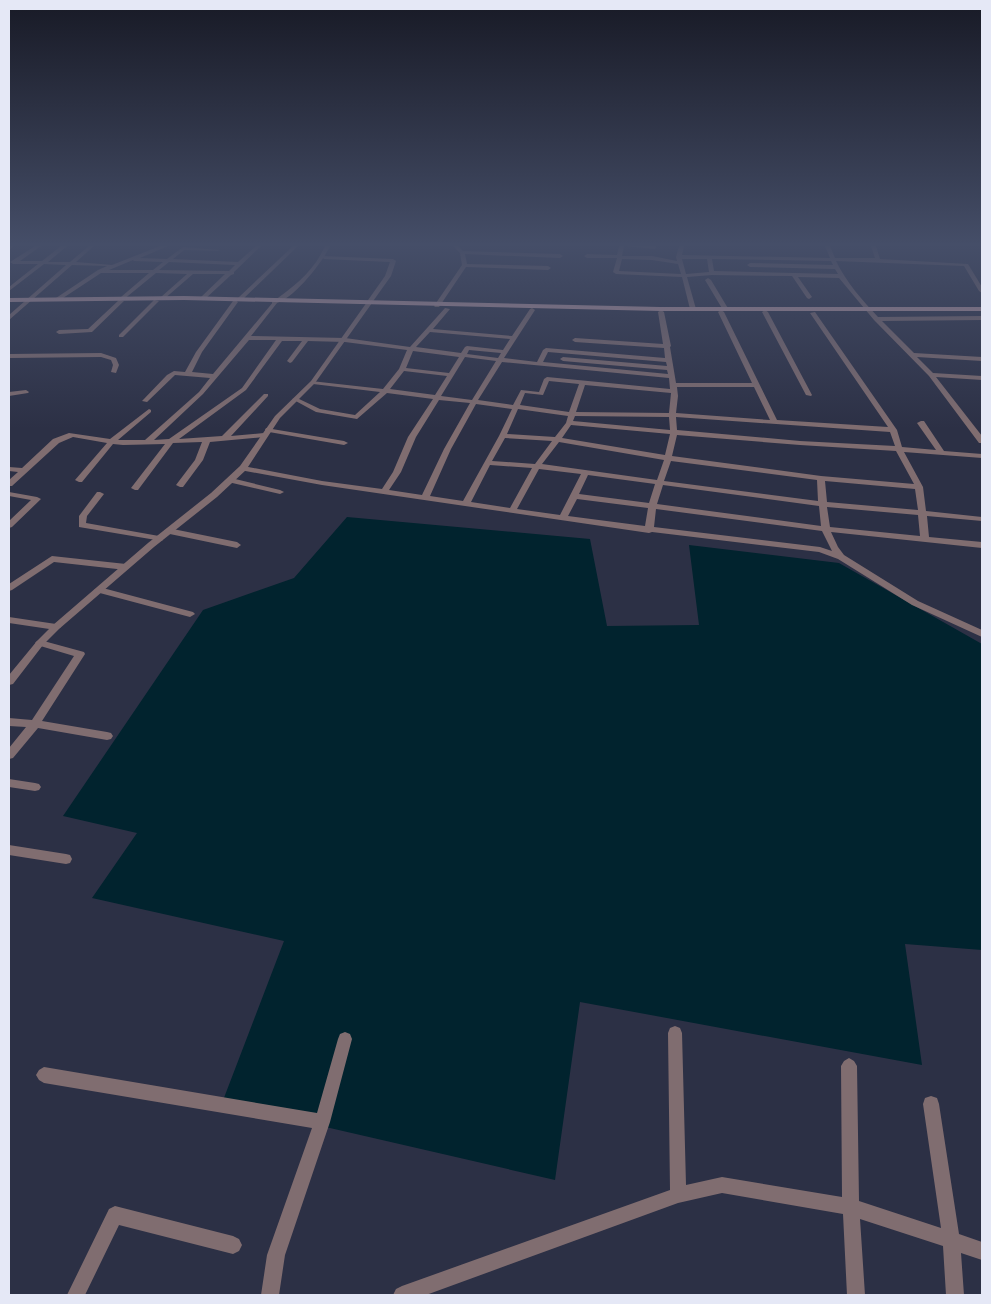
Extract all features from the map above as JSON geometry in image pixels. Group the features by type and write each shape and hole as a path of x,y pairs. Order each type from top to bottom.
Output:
{"main road":[{"path":"405,307 661,312 982,310"},
{"path":"492,307 723,311"},
{"path":"754,311 812,313 869,311"}],"street":[{"path":"9,318 21,307"},
{"path":"59,332 90,331 114,307"},
{"path":"121,336 151,307"},
{"path":"188,373 199,352 233,307"},
{"path":"148,442 183,412 272,307"},
{"path":"9,682 40,643 56,628 243,468 277,417 313,382 345,340 367,307"},
{"path":"721,307 774,421"},
{"path":"866,307 931,375 982,441"},
{"path":"295,399 318,411 357,417 385,391 402,369 410,350 447,309"},
{"path":"425,498 445,454 475,401 532,310"},
{"path":"649,530 652,506 668,458 674,432 672,415 674,388 661,312"},
{"path":"765,312 809,395"},
{"path":"812,313 893,430 899,449 919,488 925,539"},
{"path":"876,318 982,318"},
{"path":"428,330 514,338"},
{"path":"384,492 397,472 412,437 438,397 475,333"},
{"path":"247,338 345,340 461,356 672,376"},
{"path":"135,488 170,442 244,389 281,338"},
{"path":"290,361 307,338"},
{"path":"575,340 668,346"},
{"path":"467,348 505,352"},
{"path":"539,364 546,350 670,364"},
{"path":"9,356 101,355 114,359 116,365 114,372"},
{"path":"910,355 982,359"},
{"path":"563,359 670,364"},
{"path":"402,369 451,374"},
{"path":"145,401 168,376 188,373 214,376"},
{"path":"931,375 982,378"},
{"path":"466,503 503,436 523,391 541,394 547,379 674,388 756,385"},
{"path":"313,382 572,414 672,415 893,430"},
{"path":"512,509 538,466 569,423 583,382"},
{"path":"9,394 26,392"},
{"path":"225,438 266,395"},
{"path":"79,480 111,442 149,411"},
{"path":"921,422 942,453"},
{"path":"569,423 800,443 982,456"},
{"path":"795,424 800,443"},
{"path":"9,484 56,441 65,436 72,435 111,442 170,442 267,433 344,443"},
{"path":"503,436 556,439 668,458 821,478 919,488"},
{"path":"180,485 199,460 207,440"},
{"path":"487,463 538,466 824,504 923,515 982,519"},
{"path":"243,468 384,492 512,509 563,518 820,550 841,557 915,603 982,634"},
{"path":"9,469 24,470"},
{"path":"563,518 586,472"},
{"path":"821,478 824,529 830,545 841,557"},
{"path":"231,480 280,492"},
{"path":"9,494 38,499 9,525"},
{"path":"100,494 83,516 82,525 159,539"},
{"path":"574,496 824,529 982,545"},
{"path":"168,531 237,544"},
{"path":"9,588 52,559 126,567"},
{"path":"100,590 190,614"},
{"path":"9,620 56,628"},
{"path":"9,755 35,724 80,654 40,643"},
{"path":"9,722 35,724 107,736"},
{"path":"9,783 35,787"},
{"path":"9,850 66,859"},
{"path":"675,1033 678,1195"},
{"path":"270,1295 276,1255 322,1122 346,1039"},
{"path":"849,1066 851,1207 856,1295"},
{"path":"44,1074 322,1122"},
{"path":"930,1104 951,1241 956,1295"},
{"path":"402,1295 678,1195 722,1185 851,1207 982,1251"},
{"path":"76,1295 115,1215 233,1245"}],"water":[{"path":"347,517 590,539 607,626 699,625 689,545 839,563 982,644 982,950 905,944 922,1065 580,1002 555,1180 222,1103 284,941 92,898 137,833 63,816 203,610 294,578"}]}
